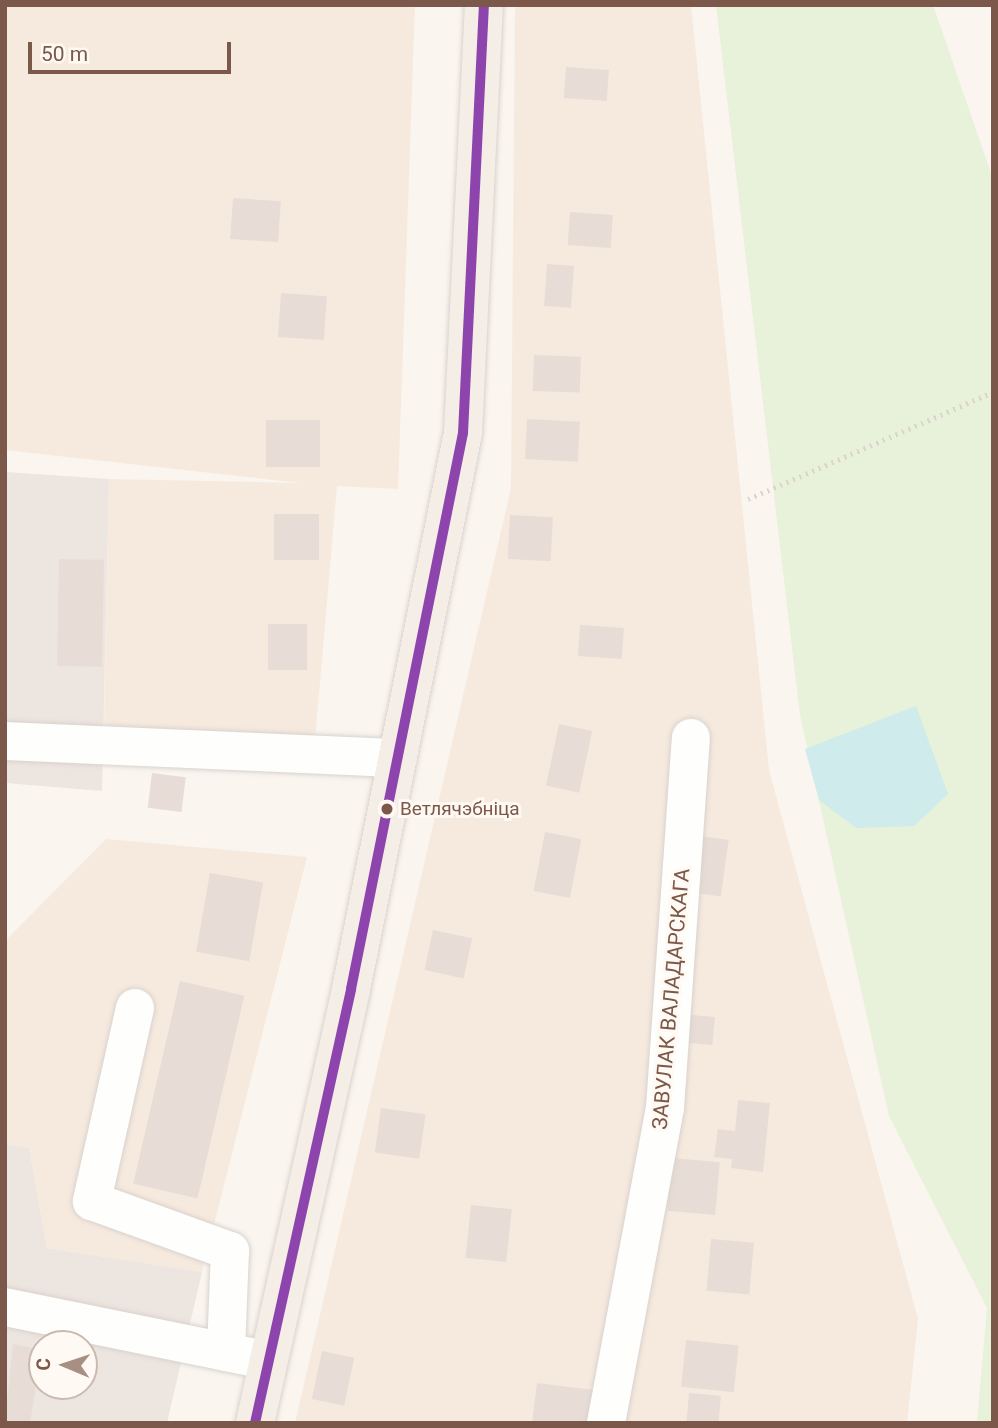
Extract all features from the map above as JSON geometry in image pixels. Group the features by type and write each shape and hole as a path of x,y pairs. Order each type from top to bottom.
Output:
{"main road":[{"path":"256,1423 398,758 463,433 484,5"}],"street":[{"name":"ЗАВУЛАК ВАЛАДАРСКАГА","path":"606,1423 665,1108 691,738"},
{"path":"5,741 398,758"},
{"path":"135,1008 92,1200 230,1251 226,1352"},
{"path":"5,1307 269,1361"}],"path":[{"path":"748,499 993,392"}],"shaded area":[{"path":"5,5 415,5 398,489 337,486 315,740 104,728 109,479 301,483 5,450"},
{"path":"515,5 691,5 769,770 918,1319 907,1423 295,1423 511,488"},
{"path":"5,472 109,479 102,791 6,783 5,801"},
{"path":"106,839 307,857 202,1272 47,1248 29,1148 5,1144 5,941"},
{"path":"5,1144 29,1148 47,1248 202,1272 167,1423 5,1423"}],"green space":[{"path":"716,5 933,5 993,179 993,1423 977,1423 987,1308 889,1116 800,715"}],"water":[{"path":"916,706 948,794 914,826 856,828 819,800 805,749"}],"building":[{"path":"566,67 609,70 607,101 564,98"},
{"path":"233,198 281,201 278,242 230,239"},
{"path":"570,212 613,215 611,248 568,245"},
{"path":"547,264 574,266 571,308 544,306"},
{"path":"281,293 327,296 324,340 278,337"},
{"path":"534,355 581,357 580,393 533,391"},
{"path":"527,419 580,422 578,462 525,459"},
{"path":"266,420 320,420 320,467 266,467"},
{"path":"274,514 319,514 319,560 274,560"},
{"path":"510,515 553,517 551,561 508,559"},
{"path":"59,559 104,560 102,667 57,666"},
{"path":"268,624 307,624 307,670 268,670"},
{"path":"580,625 624,628 622,659 578,656"},
{"path":"559,724 592,731 579,793 546,786"},
{"path":"152,773 186,777 181,812 148,808"},
{"path":"545,832 581,839 570,898 534,891"},
{"path":"693,835 729,840 721,896 685,891"},
{"path":"210,873 263,882 249,961 196,952"},
{"path":"433,930 472,938 464,978 424,970"},
{"path":"180,981 244,996 198,1199 133,1184"},
{"path":"680,1014 715,1017 712,1045 678,1042"},
{"path":"738,1100 770,1103 763,1172 731,1168 732,1159 714,1157 718,1129 735,1131"},
{"path":"381,1108 426,1114 419,1159 375,1153"},
{"path":"672,1158 720,1162 715,1215 667,1211"},
{"path":"471,1205 512,1209 506,1262 465,1258"},
{"path":"711,1239 754,1243 749,1295 706,1291"},
{"path":"686,1340 739,1346 734,1392 681,1387"},
{"path":"13,1344 28,1347 28,1400 34,1400 30,1423 5,1423"},
{"path":"322,1351 354,1358 344,1406 312,1399"},
{"path":"537,1383 594,1390 590,1423 532,1423"},
{"path":"689,1393 721,1396 718,1423 686,1423"}],"transit line":[{"path":"255,1423 351,989 463,433 484,5"}],"place":[{"name":"Ветлячэбніца","path":"387,809"}]}
